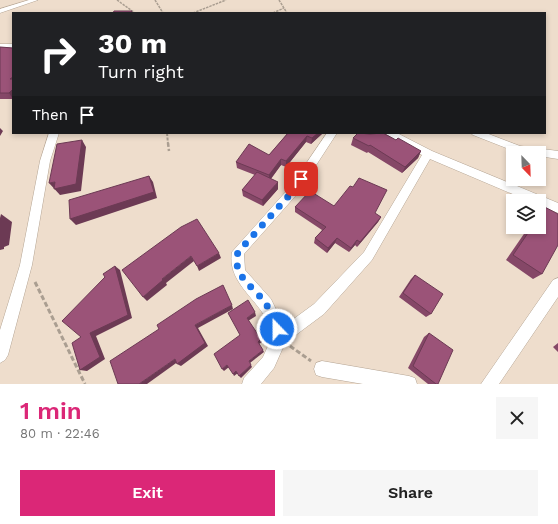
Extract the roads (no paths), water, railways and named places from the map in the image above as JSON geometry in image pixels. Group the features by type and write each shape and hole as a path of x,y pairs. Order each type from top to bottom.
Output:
{"street":[{"path":"12,0 14,6"},
{"path":"0,11 35,0"},
{"path":"0,46 12,46"},
{"path":"0,356 26,265 44,161 54,134"},
{"path":"280,338 275,321 265,303 244,281 237,268 236,260 238,252 294,190 331,134"},
{"path":"391,134 428,154 558,208"},
{"path":"479,134 519,149 558,155"},
{"path":"250,384 269,362 280,338 319,309 368,256 428,154"},
{"path":"489,384 558,285"},
{"path":"322,369 409,384"}]}
